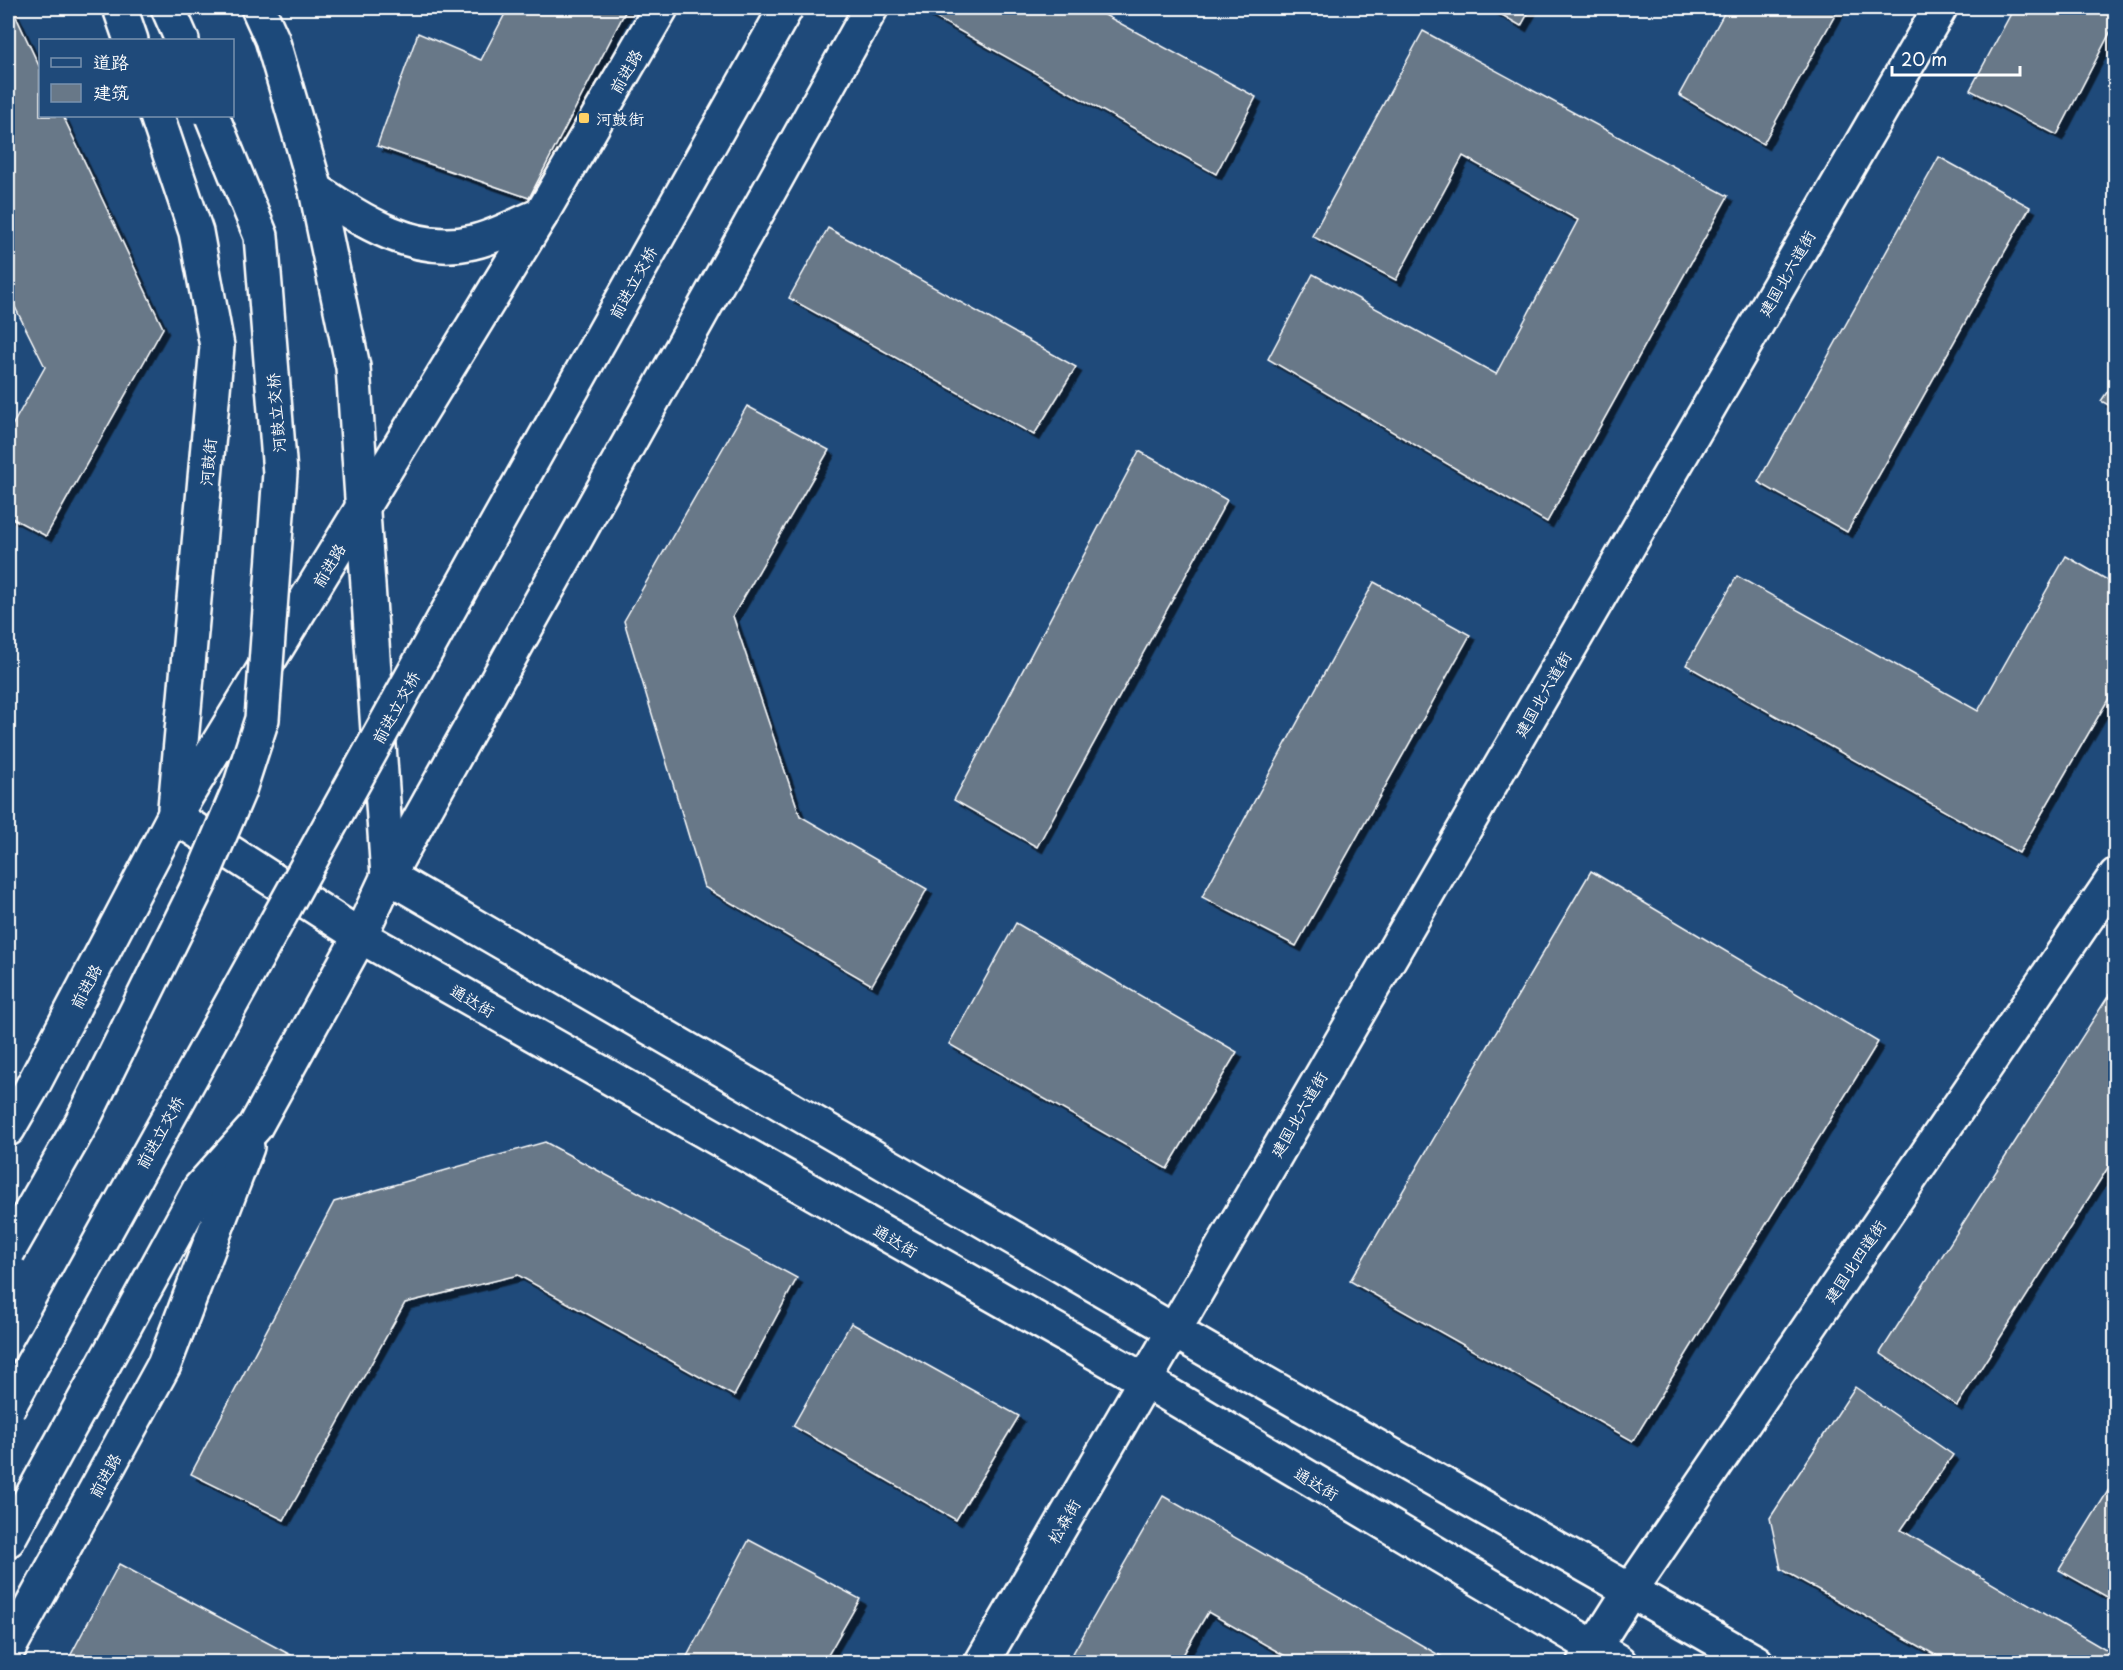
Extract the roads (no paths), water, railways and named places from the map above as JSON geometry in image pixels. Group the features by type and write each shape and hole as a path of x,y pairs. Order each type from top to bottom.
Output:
{"main road":[{"path":"120,8 131,39"},
{"path":"168,8 182,39"},
{"path":"258,8 272,39 316,190 353,367 388,876 1756,1662"},
{"name":"前进路","path":"8,1129 174,816 542,214 661,8"},
{"name":"前进立交桥","path":"8,1408 471,569 786,8"},
{"name":"前进路","path":"8,1650 164,1365 255,1127 360,936 388,876 871,8"},
{"name":"建国北六道街","path":"1144,1380 1940,8"},
{"name":"河鼓街","path":"157,117 196,232 218,346 174,816"},
{"name":"河鼓立交桥","path":"8,1252 82,1122 200,882 239,790 262,719 279,461 261,236 212,117"},
{"path":"316,190 355,216 399,237 436,246 474,242 542,214"},
{"name":"通达街","path":"174,816 360,936 1144,1380 1599,1657"},
{"name":"建国北四道街","path":"1599,1657 1630,1591 2115,875"},
{"name":"前进路","path":"8,1540 200,1188 255,1127"},
{"name":"松森街","path":"982,1662 1144,1380"}],"place":[{"name":"河鼓街","path":"584,118"}]}
